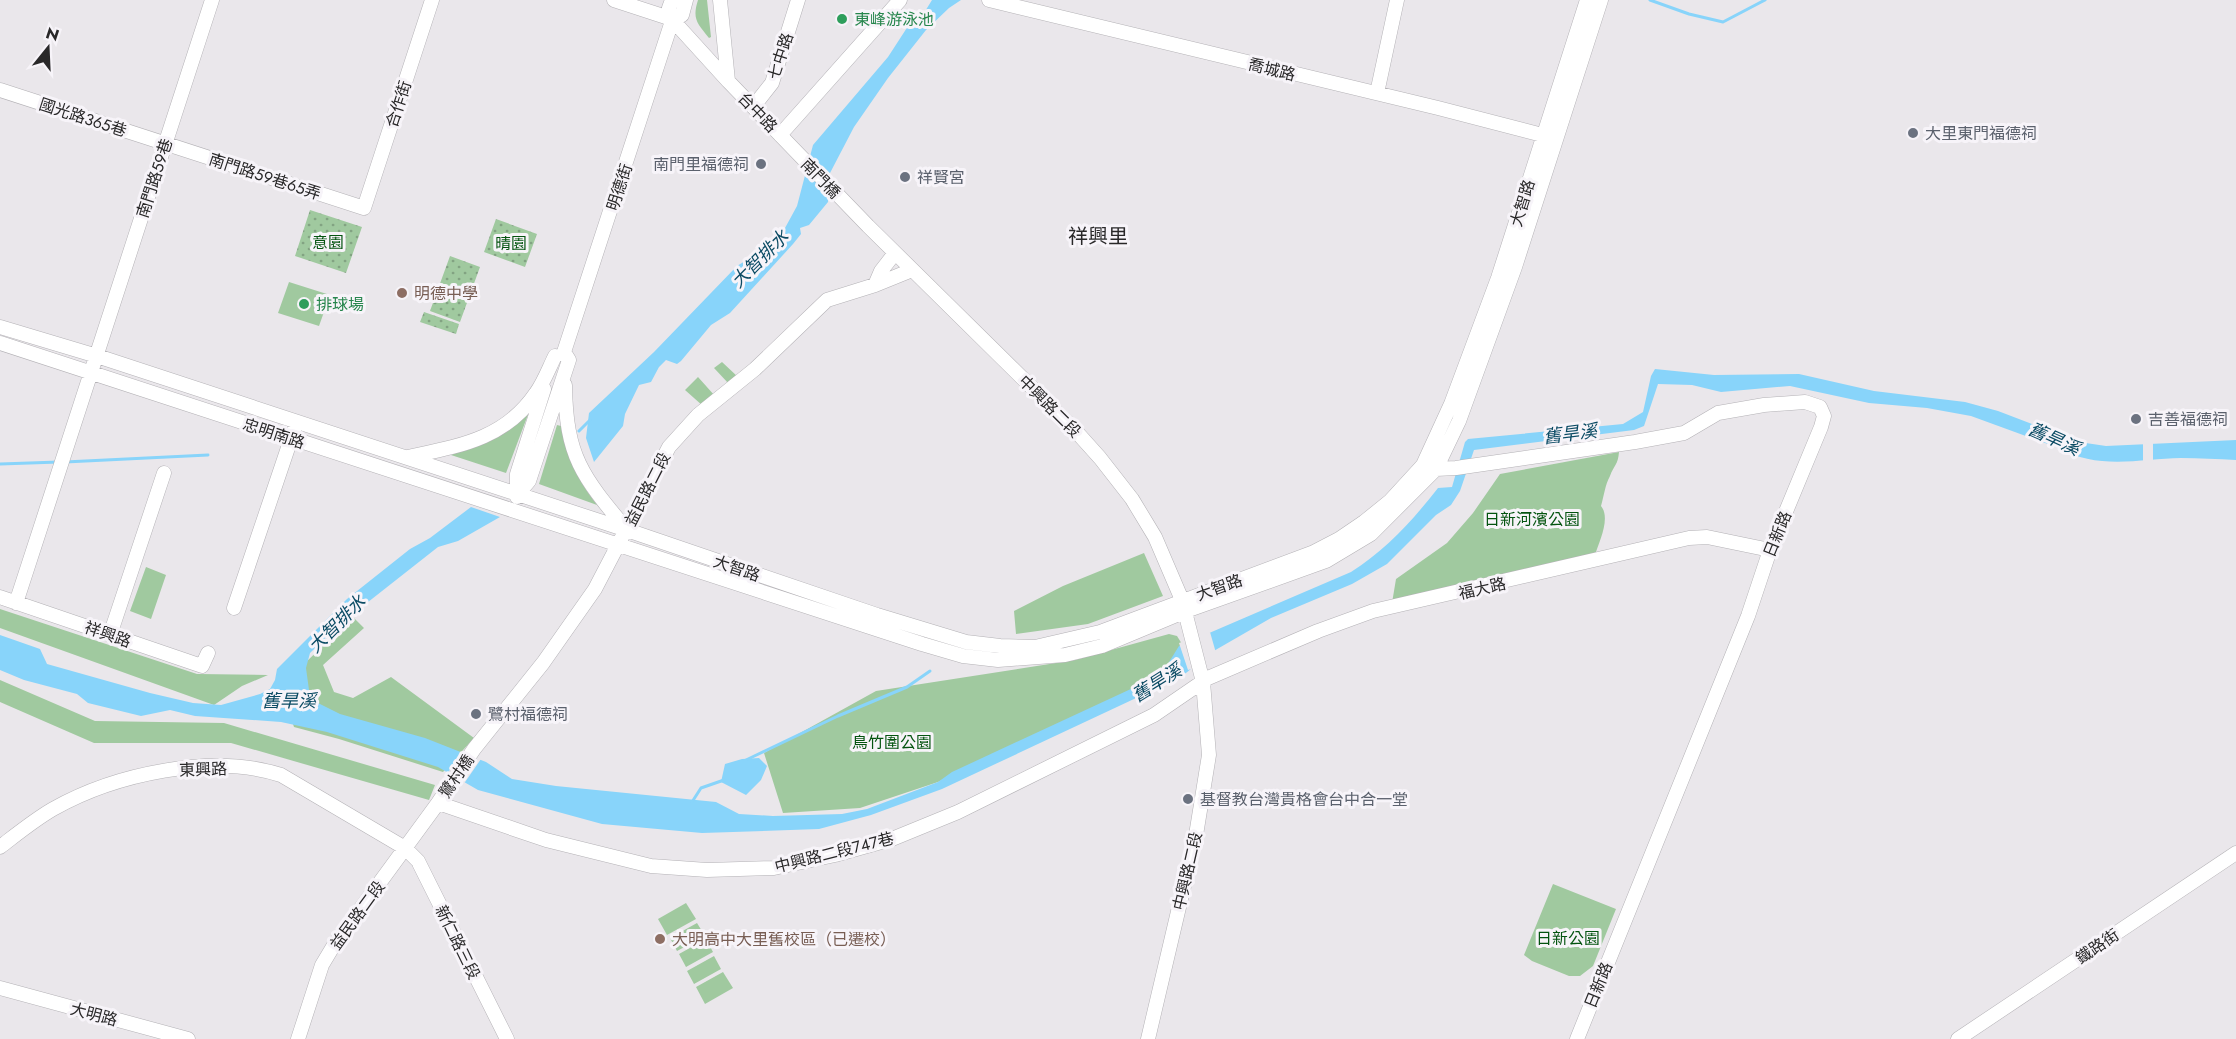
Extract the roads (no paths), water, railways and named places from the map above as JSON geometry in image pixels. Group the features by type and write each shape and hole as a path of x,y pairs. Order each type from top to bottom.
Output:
{"street":[{"name":"南門路59巷","path":"16,603 212,0"},
{"name":"合作街","path":"364,208 432,0"},
{"path":"614,0 672,21"},
{"path":"672,0 669,8 672,21"},
{"path":"672,21 682,15 687,0"},
{"name":"台中路","path":"720,0 728,81"},
{"name":"七中路","path":"753,107 772,83 798,0"},
{"path":"784,139 900,0"},
{"name":"喬城路","path":"989,0 1377,93 1549,137"},
{"path":"1377,93 1397,0"},
{"name":"大智路","path":"1549,137 1587,0"},
{"name":"大智路","path":"548,521 910,641 963,656 998,660 1065,655 1102,646 1184,606 1314,552 1339,539 1390,501 1429,467 1601,0"},
{"name":"台中路","path":"672,21 784,139"},
{"name":"明德街","path":"513,510 518,494 517,474 560,354 672,21"},
{"name":"國光路365巷","path":"0,90 166,143"},
{"name":"南門橋","path":"784,139 855,213"},
{"name":"南門路59巷65弄","path":"166,143 364,208"},
{"name":"中興路二段","path":"855,213 1074,429 1100,458 1132,499 1155,537 1184,606 1203,682 1209,754 1196,835 1148,1039"},
{"path":"874,285 881,271 895,253"},
{"name":"益民路二段","path":"474,749 543,663 595,589 669,447 698,414 755,369 827,300 912,270"},
{"name":"忠明南路","path":"0,327 97,356 518,494"},
{"name":"忠明南路","path":"0,343 548,521"},
{"path":"406,458 475,441 510,422 538,391 560,354"},
{"name":"明德街","path":"518,494 530,481 569,360 560,354"},
{"path":"565,373 567,426 578,462 586,478 627,530"},
{"name":"日新路","path":"1429,467 1456,468 1635,442 1684,433 1718,413 1792,402 1814,404 1820,407 1824,416 1770,550 1748,616 1577,1039"},
{"path":"234,608 296,423"},
{"path":"110,634 164,473"},
{"name":"大智路","path":"518,494 877,615 966,642 1035,647 1100,632 1184,606"},
{"name":"福大路","path":"1203,682 1261,654 1373,611 1689,538 1707,537 1770,550"},
{"name":"祥興路","path":"0,597 202,666 208,653"},
{"name":"中興路二段747巷","path":"438,803 521,833 651,866 707,871 774,868 835,855 892,839 958,813 1154,715 1203,682"},
{"name":"鷺村橋","path":"438,803 474,749"},
{"name":"東興路","path":"0,847 53,809 132,776 184,769 227,767 263,770 281,775 405,848"},
{"name":"益民路二段","path":"298,1039 322,965 349,923 438,803"},
{"name":"新仁路三段","path":"405,848 418,861 507,1039"},
{"name":"鐵路街","path":"1958,1039 2236,853"},
{"name":"大明路","path":"0,988 188,1039"}],"water":[{"path":"932,0 961,0 926,30 888,78 854,127 830,173 828,202 809,225 800,228 801,234 793,244 730,313 711,325 681,361 677,364 666,360 659,367 651,382 639,385 625,414 623,426 594,462 586,438 589,413 654,352 737,266 756,254 785,228 797,206 813,145 888,57 912,20 924,13"},
{"name":"舊旱溪","path":"1655,369 1714,375 1799,374 1874,391 1965,402 1998,411 2079,442 2106,446 2236,440 2236,460 2181,458 2103,461 2073,455 1971,416 1927,408 1869,403 1790,386 1721,392 1692,385 1658,384 1644,426 1634,430 1474,450 1460,491 1451,505 1436,515 1387,564 1352,584 1271,618 1212,652 1181,677 942,789 871,815 819,829 702,833 602,824 478,790 438,767 327,732 281,722 195,716 170,710 141,716 88,703 77,694 24,680 0,670 0,635 40,649 47,664 193,703 221,705 260,694 270,689 277,669 347,599 410,549 430,538 471,507 500,517 458,541 438,547 363,606 353,611 310,653 306,668 309,690 314,701 340,714 425,738 486,762 512,779 556,786 716,802 739,814 773,816 842,814 867,809 938,782 952,772 1161,675 1179,646 1351,572 1398,534 1438,488 1452,487 1465,442 1468,439 1623,424 1643,412 1651,376"},
{"path":"759,758 767,766 761,780 746,795 721,782 725,764 742,759"}],"waterway":[{"path":"1650,0 1689,14 1723,22 1765,0"},
{"name":"大智排水","path":"579,431 590,420"},
{"path":"65,462 208,455"},
{"path":"0,464 59,462"},
{"path":"746,760 838,716 907,687 930,671"},
{"path":"692,802 701,788 724,780"}],"place":[{"name":"東峰游泳池","path":"842,19"},
{"name":"大里東門福德祠","path":"1913,133"},
{"name":"南門里福德祠","path":"761,164"},
{"name":"祥賢宮","path":"905,177"},
{"name":"明德中學","path":"402,293"},
{"name":"排球場","path":"304,304"},
{"name":"吉善福德祠","path":"2136,419"},
{"name":"鷺村福德祠","path":"476,714"},
{"name":"基督教台灣貴格會台中合一堂","path":"1188,799"},
{"name":"大明高中大里舊校區（已遷校）","path":"660,939"}],"district":[{"name":"祥興里","path":"1098,236"}],"park label":[{"name":"意園","path":"328,242"},
{"name":"晴園","path":"511,243"},
{"name":"日新河濱公園","path":"1532,519"},
{"name":"鳥竹圍公園","path":"892,742"},
{"name":"日新公園","path":"1568,938"}]}
